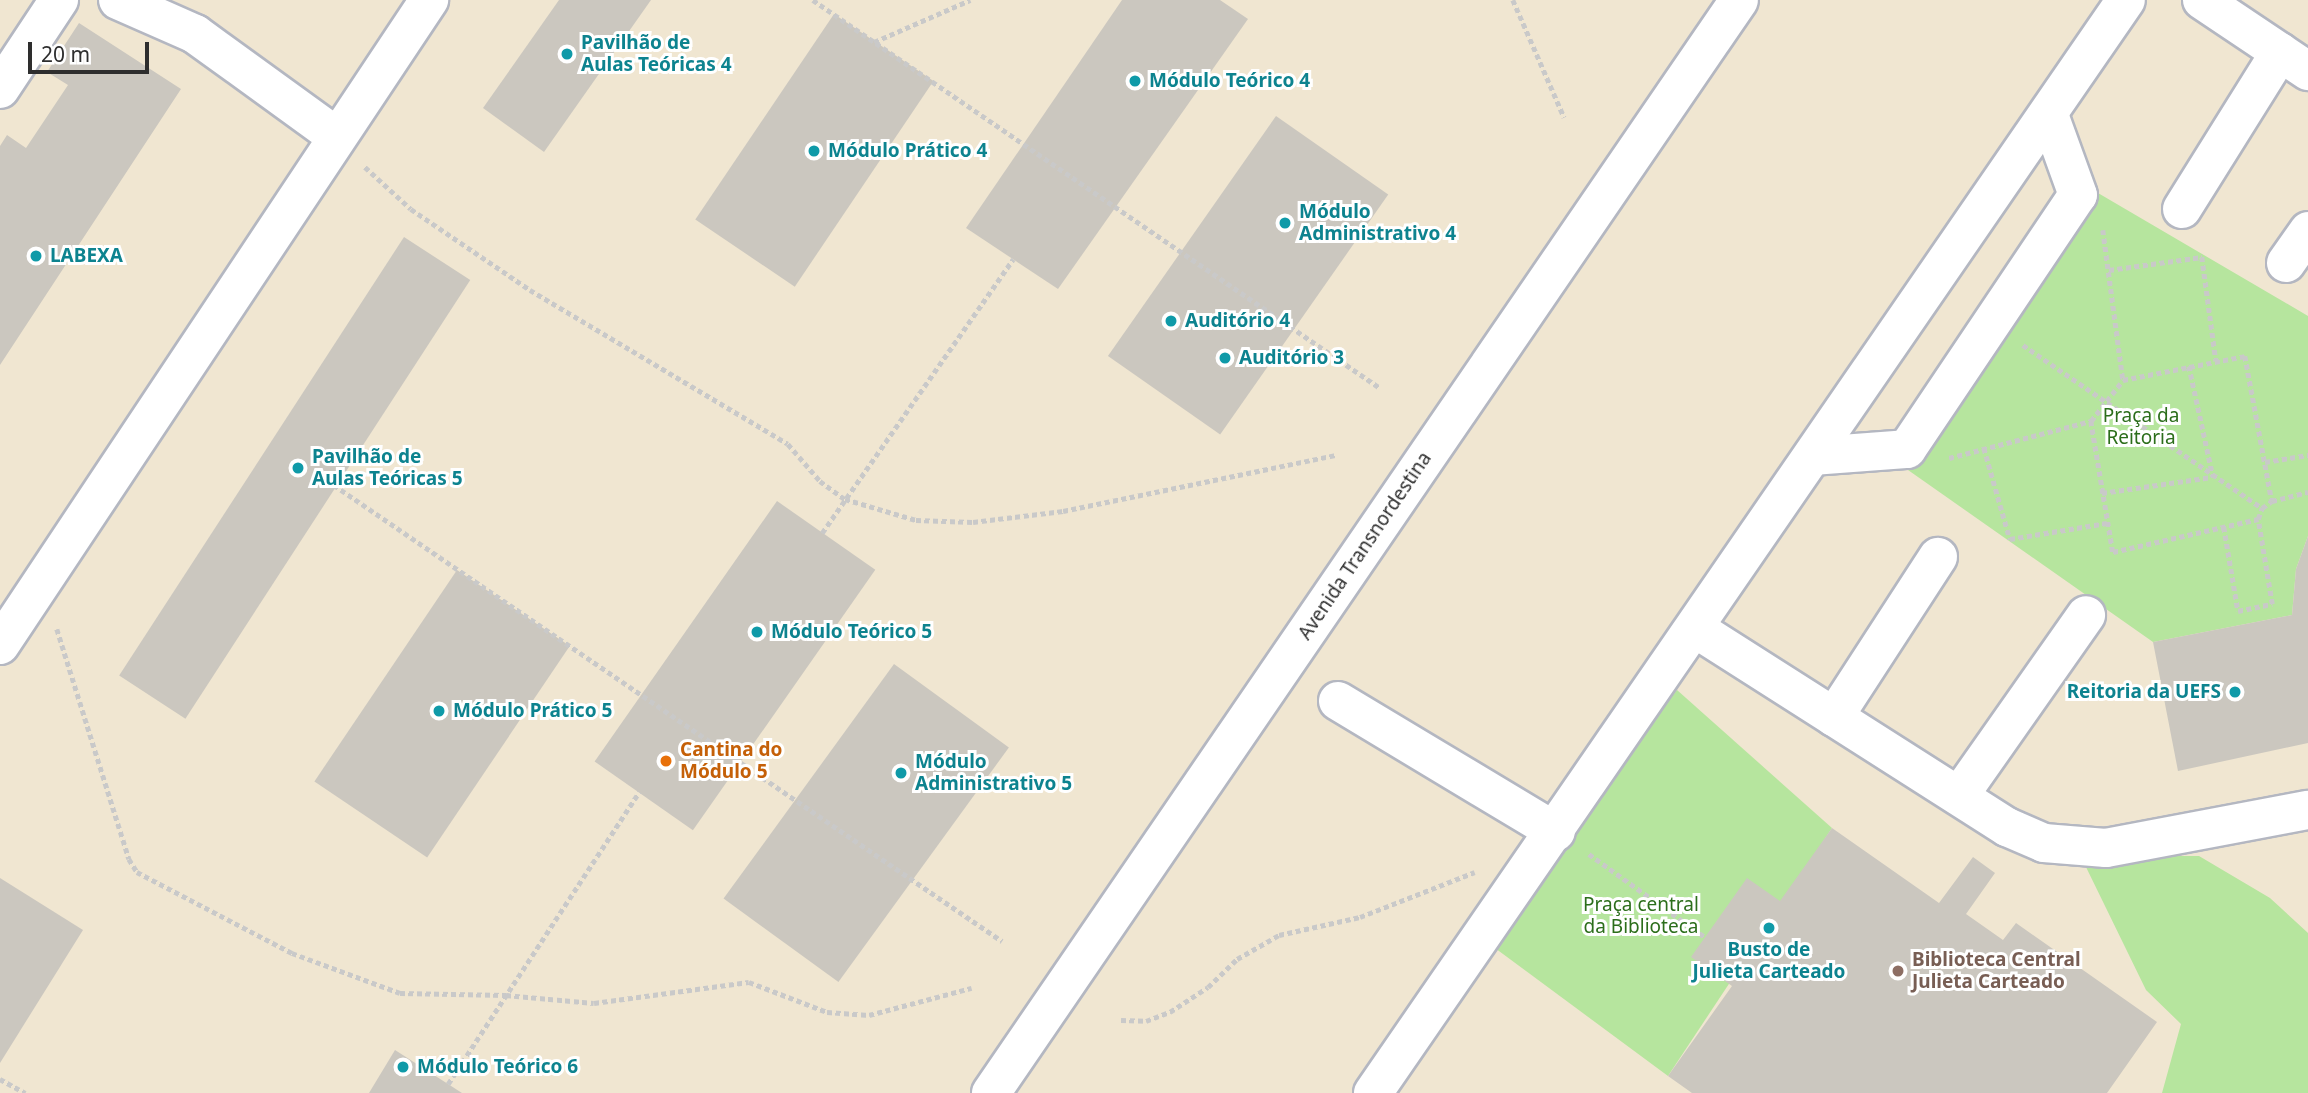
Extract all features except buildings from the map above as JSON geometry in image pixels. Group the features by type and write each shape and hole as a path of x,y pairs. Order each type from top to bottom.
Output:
{"street":[{"path":"0,89 59,0"},
{"path":"118,0 195,34 336,136"},
{"path":"0,645 336,136 429,0"},
{"name":"Avenida Transnordestina","path":"991,1093 1739,0"},
{"path":"1373,1093 1570,842 1696,629 2126,0"},
{"path":"2182,209 2294,62 2202,0"},
{"path":"1814,456 1907,449 2078,195 2049,115"},
{"path":"2287,262 2308,231"},
{"path":"1834,717 1938,556"},
{"path":"1959,796 2086,615"},
{"path":"1696,629 2007,827 2044,843 2074,849 2106,848 2308,810"},
{"path":"1338,701 1570,842"}],"path":[{"path":"813,0 1381,388"},
{"path":"874,42 970,0"},
{"path":"1514,0 1564,117"},
{"path":"336,136 411,209 530,290 788,444 820,481 845,499 916,520 973,522 1063,511 1336,455"},
{"path":"2123,380 2109,270 2202,257 2216,361"},
{"path":"822,533 1013,259"},
{"path":"1946,459 2091,421 2123,380 2245,356 2272,501"},
{"path":"2189,366 2213,477"},
{"path":"2107,400 2213,477 2262,508"},
{"path":"2091,421 2113,552 2258,519"},
{"path":"1984,448 2010,539 2107,523"},
{"path":"2265,462 2308,455"},
{"path":"2102,493 2213,477"},
{"path":"334,485 1002,941"},
{"path":"2224,527 2238,611 2272,604 2258,519 2262,508 2272,501 2308,492"},
{"path":"35,592 64,640 129,859 137,872 292,953 400,993 506,995 594,1003 748,982 827,1012 869,1015 971,988"},
{"path":"447,1084 639,792"},
{"path":"1570,842 1705,937"},
{"path":"1121,1020 1146,1021 1170,1012 1208,987 1237,959 1279,935 1360,917 1486,867"},
{"path":"0,1079 25,1093"}],"shaded area":[{"path":"0,0 2308,0 2308,1093 0,1093"}],"green space":[{"name":"Praça da Reitoria","path":"2098,193 2308,316 2308,536 2296,569 2292,615 2153,642 1908,470"},
{"name":"Praça central da Biblioteca","path":"1677,690 1832,828 1668,1076 1480,937"},
{"path":"2126,856 2199,856 2270,898 2308,933 2308,1093 2162,1093 2181,1024 2146,990 2085,865"}],"place":[{"name":"Pavilhão de Aulas Teóricas 4","path":"567,54"},
{"name":"Módulo Teórico 4","path":"1135,81"},
{"name":"Módulo Prático 4","path":"814,151"},
{"name":"Módulo Administrativo 4","path":"1285,223"},
{"name":"LABEXA","path":"36,256"},
{"name":"Auditório 4","path":"1171,321"},
{"name":"Auditório 3","path":"1225,358"},
{"name":"Pavilhão de Aulas Teóricas 5","path":"298,468"},
{"name":"Módulo Teórico 5","path":"757,632"},
{"name":"Reitoria da UEFS","path":"2235,692"},
{"name":"Módulo Prático 5","path":"439,711"},
{"name":"Cantina do Módulo 5","path":"666,761"},
{"name":"Módulo Administrativo 5","path":"901,773"},
{"name":"Busto de Julieta Carteado","path":"1769,928"},
{"name":"Biblioteca Central Julieta Carteado","path":"1898,971"},
{"name":"Módulo Teórico 6","path":"403,1067"}]}
